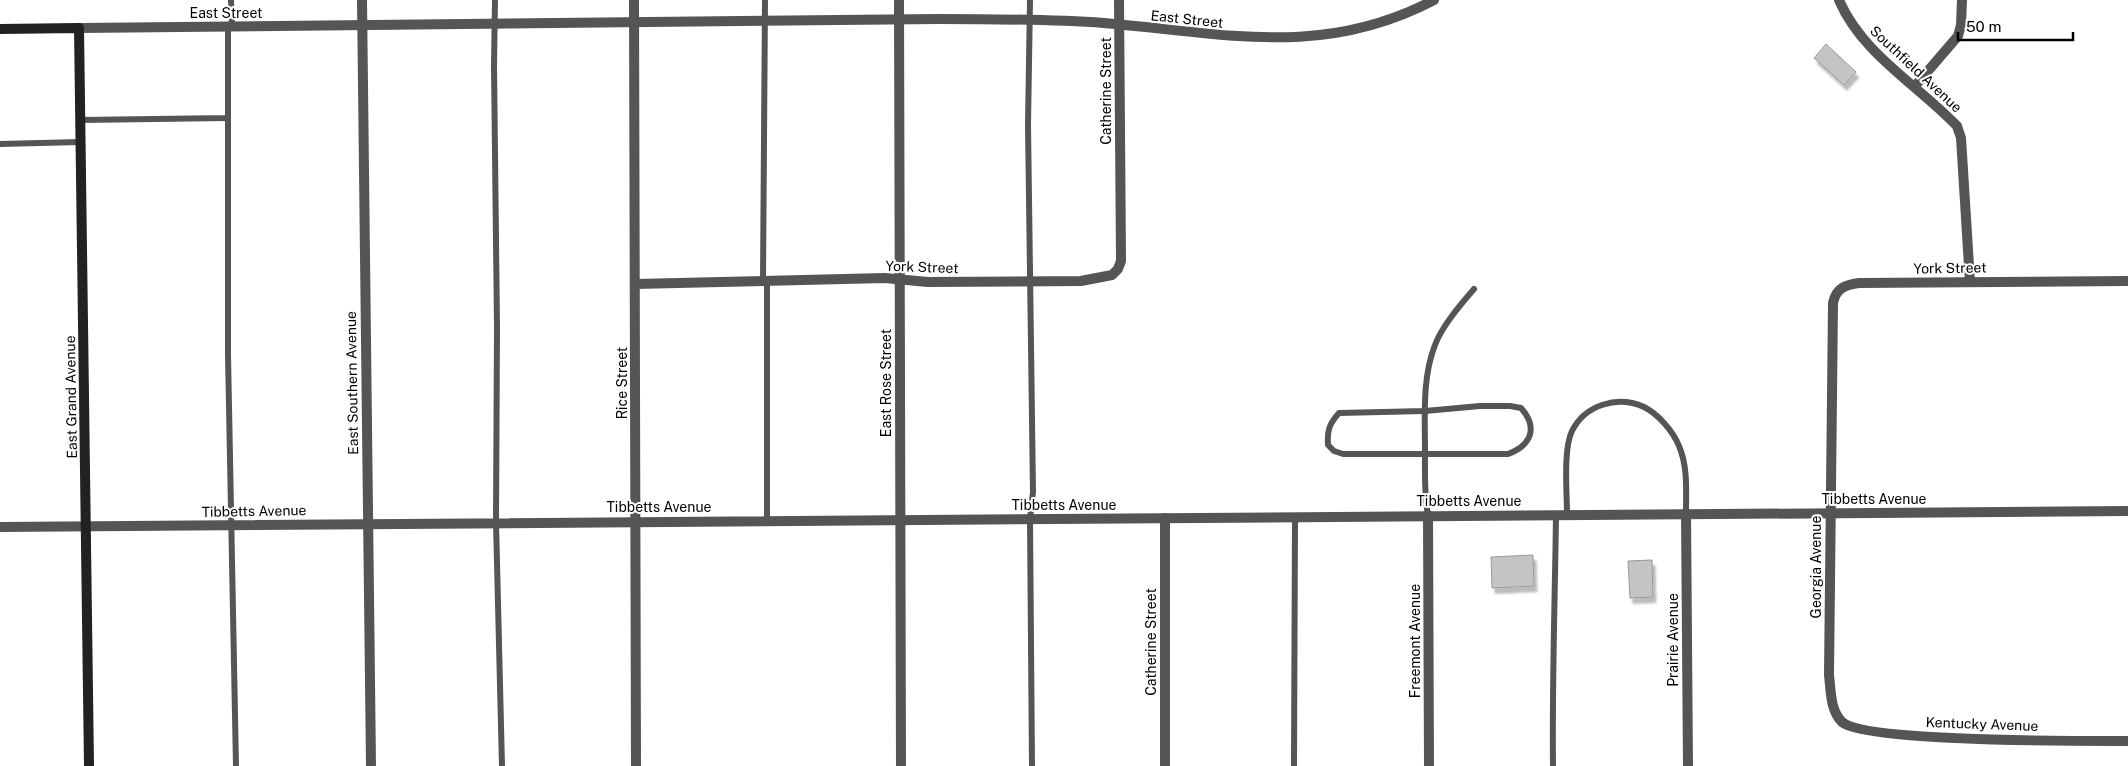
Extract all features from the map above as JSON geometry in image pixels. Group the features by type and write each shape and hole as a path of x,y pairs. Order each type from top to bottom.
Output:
{"street":[{"name":"East Southern Avenue","path":"362,0 371,766"},
{"name":"Rice Street","path":"634,0 636,766"},
{"name":"East Rose Street","path":"899,0 901,766"},
{"name":"Catherine Street","path":"1119,0 1120,182"},
{"name":"East Street","path":"0,29 899,19 1030,20 1119,25 1232,38 1283,39 1319,36 1361,28 1392,19 1434,0"},
{"name":"Southfield Avenue","path":"1839,0 1852,24 1865,42 1957,126 1961,138 1970,282"},
{"path":"1915,86 1958,36 1961,25 1962,0"},
{"name":"East Grand Avenue","path":"79,28 89,766"},
{"name":"York Street","path":"635,284 900,280 928,282 1080,281 1106,277 1118,269 1121,261 1120,182"},
{"name":"York Street","path":"1832,353 1833,303 1839,290 1847,285 1859,283 2128,281"},
{"name":"Georgia Avenue","path":"1832,353 1829,675 1832,700 1840,718"},
{"name":"Tibbetts Avenue","path":"0,527 2128,511"},
{"name":"Prairie Avenue","path":"1686,513 1688,766"},
{"name":"Freemont Avenue","path":"1428,515 1429,766"},
{"name":"Catherine Street","path":"1165,518 1165,766"},
{"name":"Kentucky Avenue","path":"1840,718 1853,728 1904,735 2070,741 2128,741"}],"lane":[{"path":"232,0 228,118 228,355 236,766"},
{"path":"495,0 496,522 502,766"},
{"path":"765,0 767,520"},
{"path":"1030,0 1028,125 1033,492 1030,519 1032,766"},
{"path":"80,120 228,118"},
{"path":"0,144 80,142"},
{"path":"1428,515 1425,495 1425,391 1430,361 1436,343 1462,303 1474,289"},
{"path":"1567,514 1568,445 1572,432 1588,411 1600,405 1611,403 1629,403 1644,407 1672,433 1683,459 1686,477 1686,513"},
{"path":"1510,406 1521,408 1531,423 1527,441 1517,451 1508,454 1425,454 1343,454 1334,451 1328,445 1328,432 1331,421 1339,413 1425,411 1510,406"},
{"path":"1553,766 1552,696 1555,628 1556,514"},
{"path":"1294,766 1295,517"}],"building":[{"path":"1826,44 1856,72 1844,85 1814,58"},
{"path":"1533,555 1534,586 1492,588 1491,557"},
{"path":"1652,560 1653,597 1630,598 1628,561"}]}
